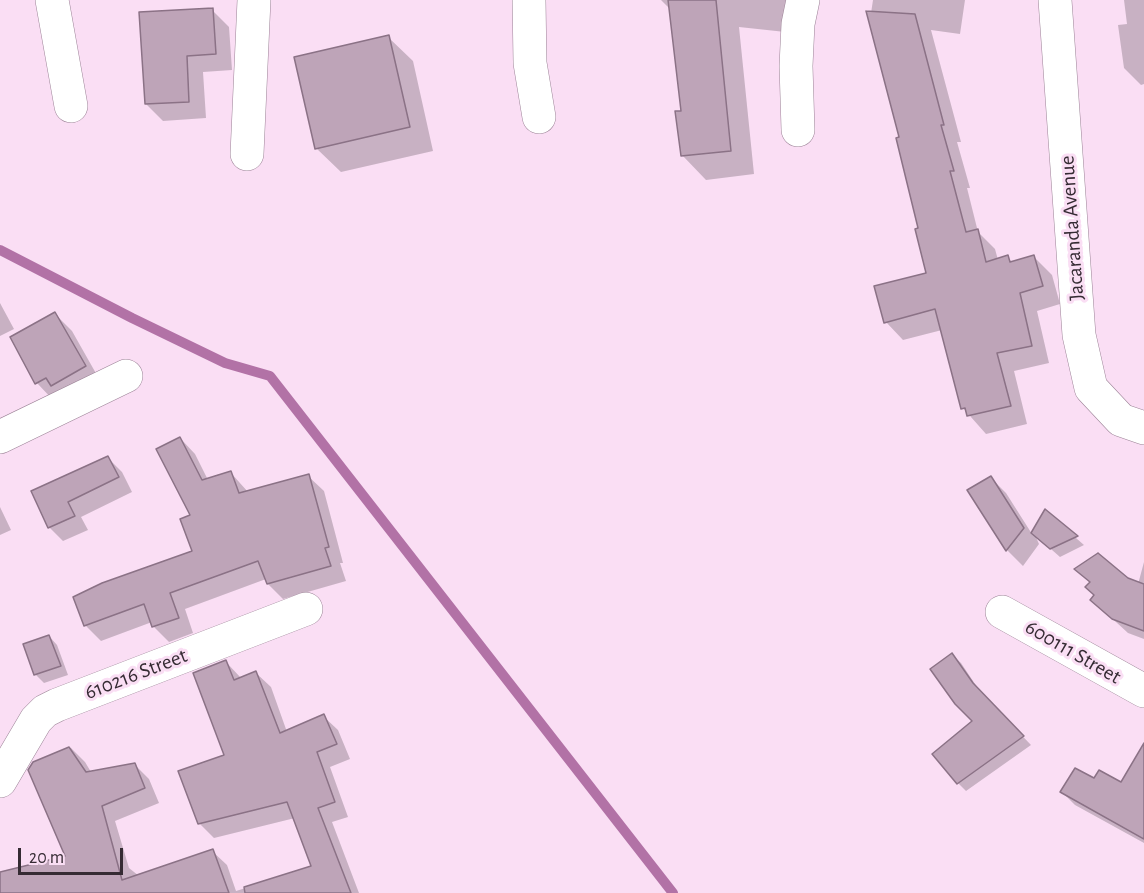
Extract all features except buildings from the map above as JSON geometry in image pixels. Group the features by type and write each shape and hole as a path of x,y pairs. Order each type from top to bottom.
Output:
{"street":[{"path":"52,0 71,106"},
{"path":"247,154 254,0"},
{"path":"529,0 530,63 539,117"},
{"path":"798,130 796,66 798,24 803,0"},
{"name":"Jacaranda Avenue","path":"1055,0 1079,335 1091,388 1121,420 1144,428"},
{"path":"0,438 126,376"},
{"name":"610216 Street","path":"0,781 36,720 45,711 306,609"},
{"name":"600111 Street","path":"1002,612 1144,691"}],"waterway":[{"path":"0,250 225,363 270,376 673,893"}]}
